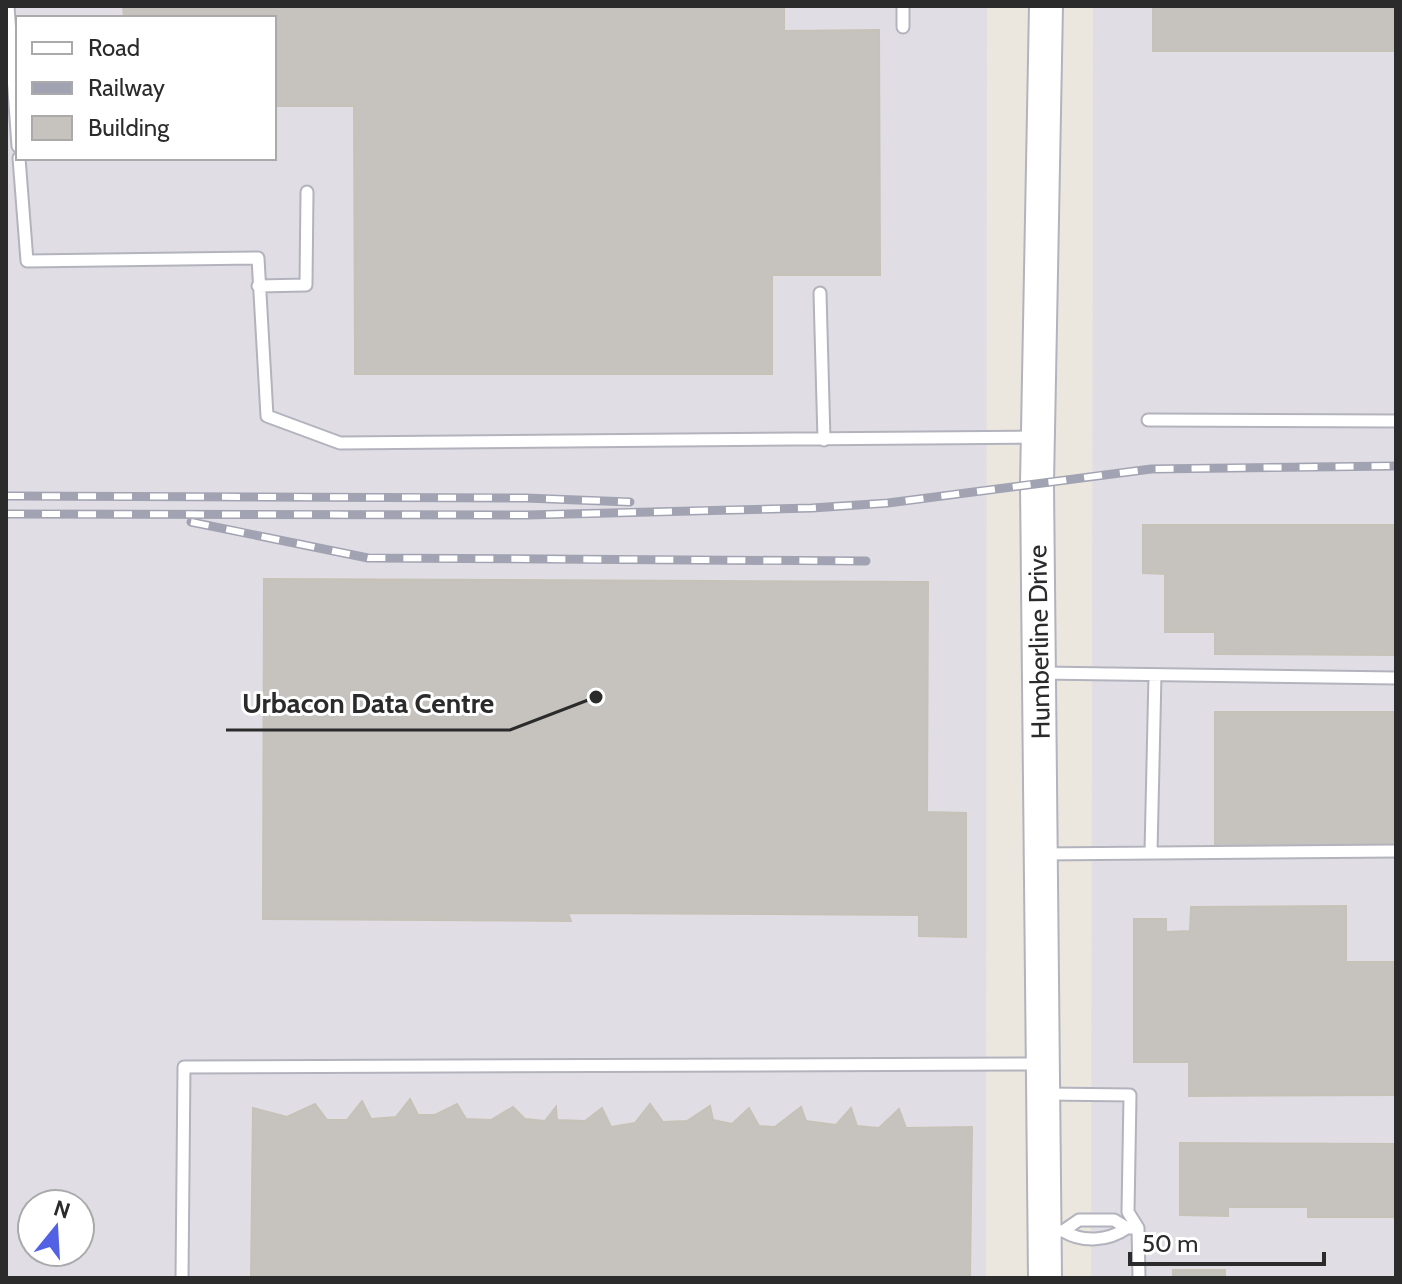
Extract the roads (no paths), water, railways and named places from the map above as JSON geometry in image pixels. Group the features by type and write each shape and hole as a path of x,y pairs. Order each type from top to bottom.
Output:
{"street":[{"name":"Humberline Drive","path":"1045,1278 1054,1231 1043,1079 1037,437 1046,6"}],"lane":[{"path":"8,6 16,118"},
{"path":"903,6 903,27"},
{"path":"19,160 27,261 258,258 267,416 340,443 1037,437"},
{"path":"258,286 306,285 307,192"},
{"path":"820,293 824,440"},
{"path":"1148,420 1396,421"},
{"path":"1039,673 1396,678"},
{"path":"1151,852 1155,675"},
{"path":"1041,854 1396,851"},
{"path":"182,1278 184,1067 1043,1079 1130,1095 1128,1212 1139,1278"},
{"path":"1054,1231 1079,1220 1114,1220 1133,1228"},
{"path":"1054,1231 1075,1238 1113,1238 1133,1228"}],"railway":[{"path":"6,514 527,515 812,508 888,503 1151,469 1396,466"},
{"path":"6,496 525,498 630,502"},
{"path":"191,522 368,558 866,561"}],"place":[{"name":"Urbacon Data Centre","path":"596,697"}]}
